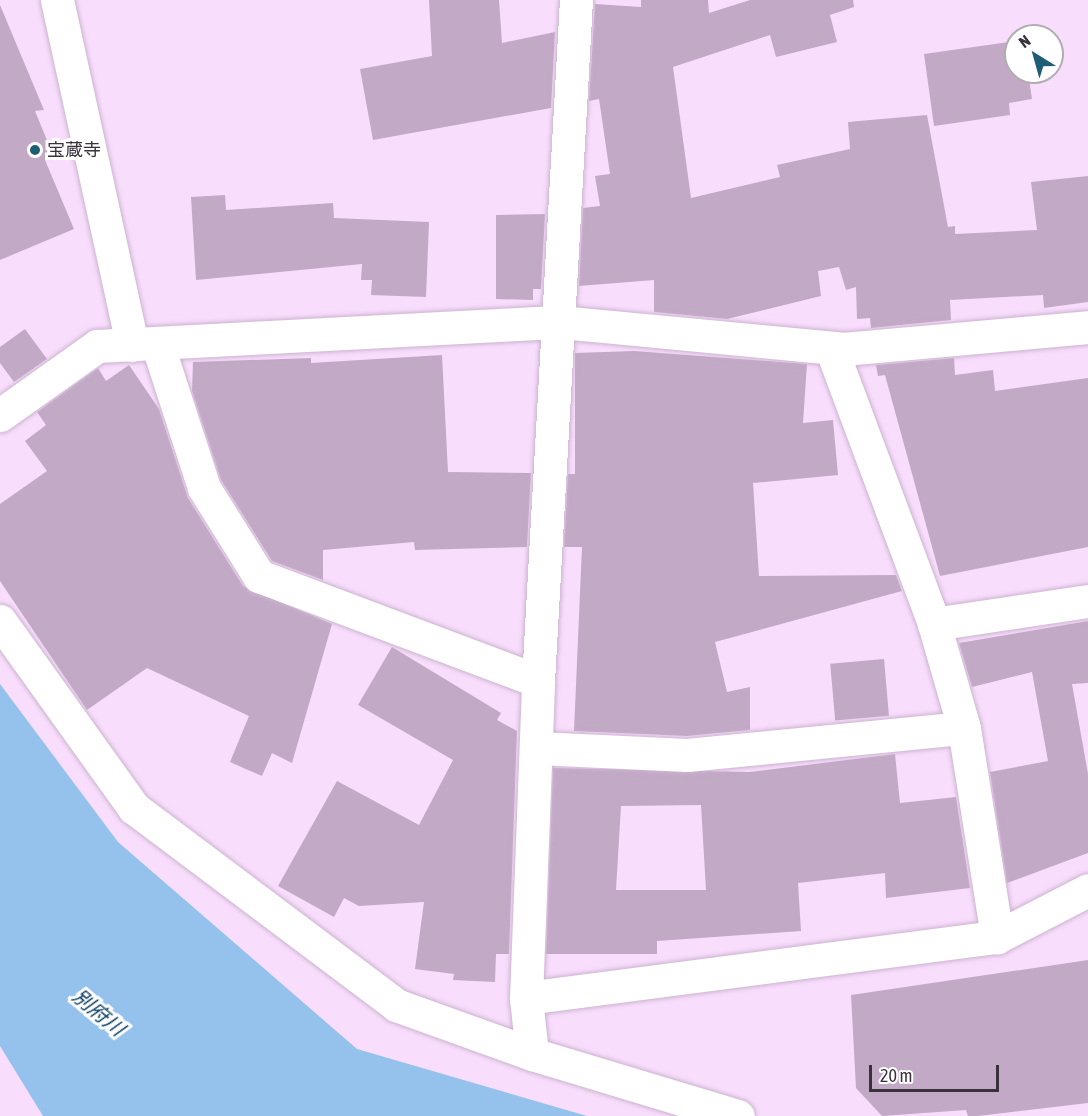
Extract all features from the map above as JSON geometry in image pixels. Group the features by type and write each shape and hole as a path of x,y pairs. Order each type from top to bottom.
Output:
{"street":[{"path":"57,0 145,344 204,488 259,576 538,681"},
{"path":"532,1054 526,998 538,681 560,322 576,0"},
{"path":"0,415 98,346 560,322 831,348 1088,327"},
{"path":"831,348 934,624 964,728 997,937"},
{"path":"934,624 1088,601"},
{"path":"0,621 134,808 396,1005 532,1054 738,1116"},
{"path":"537,748 687,756 964,728"},
{"path":"526,998 997,937 1088,890"}],"water":[{"name":"別府川","path":"0,684 118,842 357,1049 587,1116 43,1116 0,1046"}],"building":[{"path":"429,0 499,0 502,43 555,32 551,108 373,140 360,69 432,56"},
{"path":"641,0 708,0 709,13 750,0 853,0 854,7 830,15 837,42 776,57 770,35 673,67 691,198 780,177 777,165 850,149 848,122 927,115 948,227 955,226 955,234 1037,230 1031,182 1088,176 1088,302 1044,308 1043,295 950,300 951,320 871,328 870,318 857,319 856,287 846,290 839,267 818,271 821,296 727,319 654,312 654,280 579,286 583,208 600,206 595,176 610,174 599,99 589,101 595,4 641,7"},
{"path":"0,5 44,110 35,111 54,157 45,160 74,229 0,260"},
{"path":"1004,43 1004,84 1030,84 1032,99 1009,103 1010,115 934,126 924,54"},
{"path":"225,195 226,210 333,203 334,218 429,222 426,297 371,295 372,280 361,280 362,264 196,280 191,197"},
{"path":"545,214 541,289 533,289 533,300 496,299 496,215"},
{"path":"25,329 47,359 14,382 0,363 0,347"},
{"path":"634,351 807,364 803,423 833,420 838,475 753,483 759,576 896,575 902,591 715,642 727,692 750,687 750,730 687,736 574,731 582,547 564,547 568,474 575,474 575,353"},
{"path":"442,355 448,472 531,473 527,547 415,550 414,542 323,550 323,580 272,561 221,480 192,391 193,362 311,358 311,363"},
{"path":"954,358 955,375 993,370 995,391 1088,378 1088,547 940,576 885,375 878,376 876,365"},
{"path":"129,365 159,409 188,498 243,586 332,624 292,763 272,753 262,776 230,762 249,716 147,668 87,710 0,581 0,504 47,471 25,441 46,425 37,412 98,368 106,381"},
{"path":"1088,621 1088,683 1072,684 1088,774 1088,853 1007,883 990,772 1048,761 1032,672 972,687 959,643"},
{"path":"392,647 501,713 497,720 517,731 509,954 496,954 495,982 453,980 454,974 415,969 424,902 359,906 344,898 334,917 278,886 337,781 419,825 453,760 358,705"},
{"path":"884,659 889,716 835,720 830,664"},
{"path":"895,754 900,803 956,797 970,888 886,898 885,873 798,883 801,931 657,941 657,954 546,954 553,768 750,772","holes":["701,805 706,890 616,890 621,806"]},
{"path":"1088,960 1088,1103 978,1116 968,1116 966,1110 882,1116 856,1088 851,995"}],"place":[{"name":"宝蔵寺","path":"35,150"}]}
